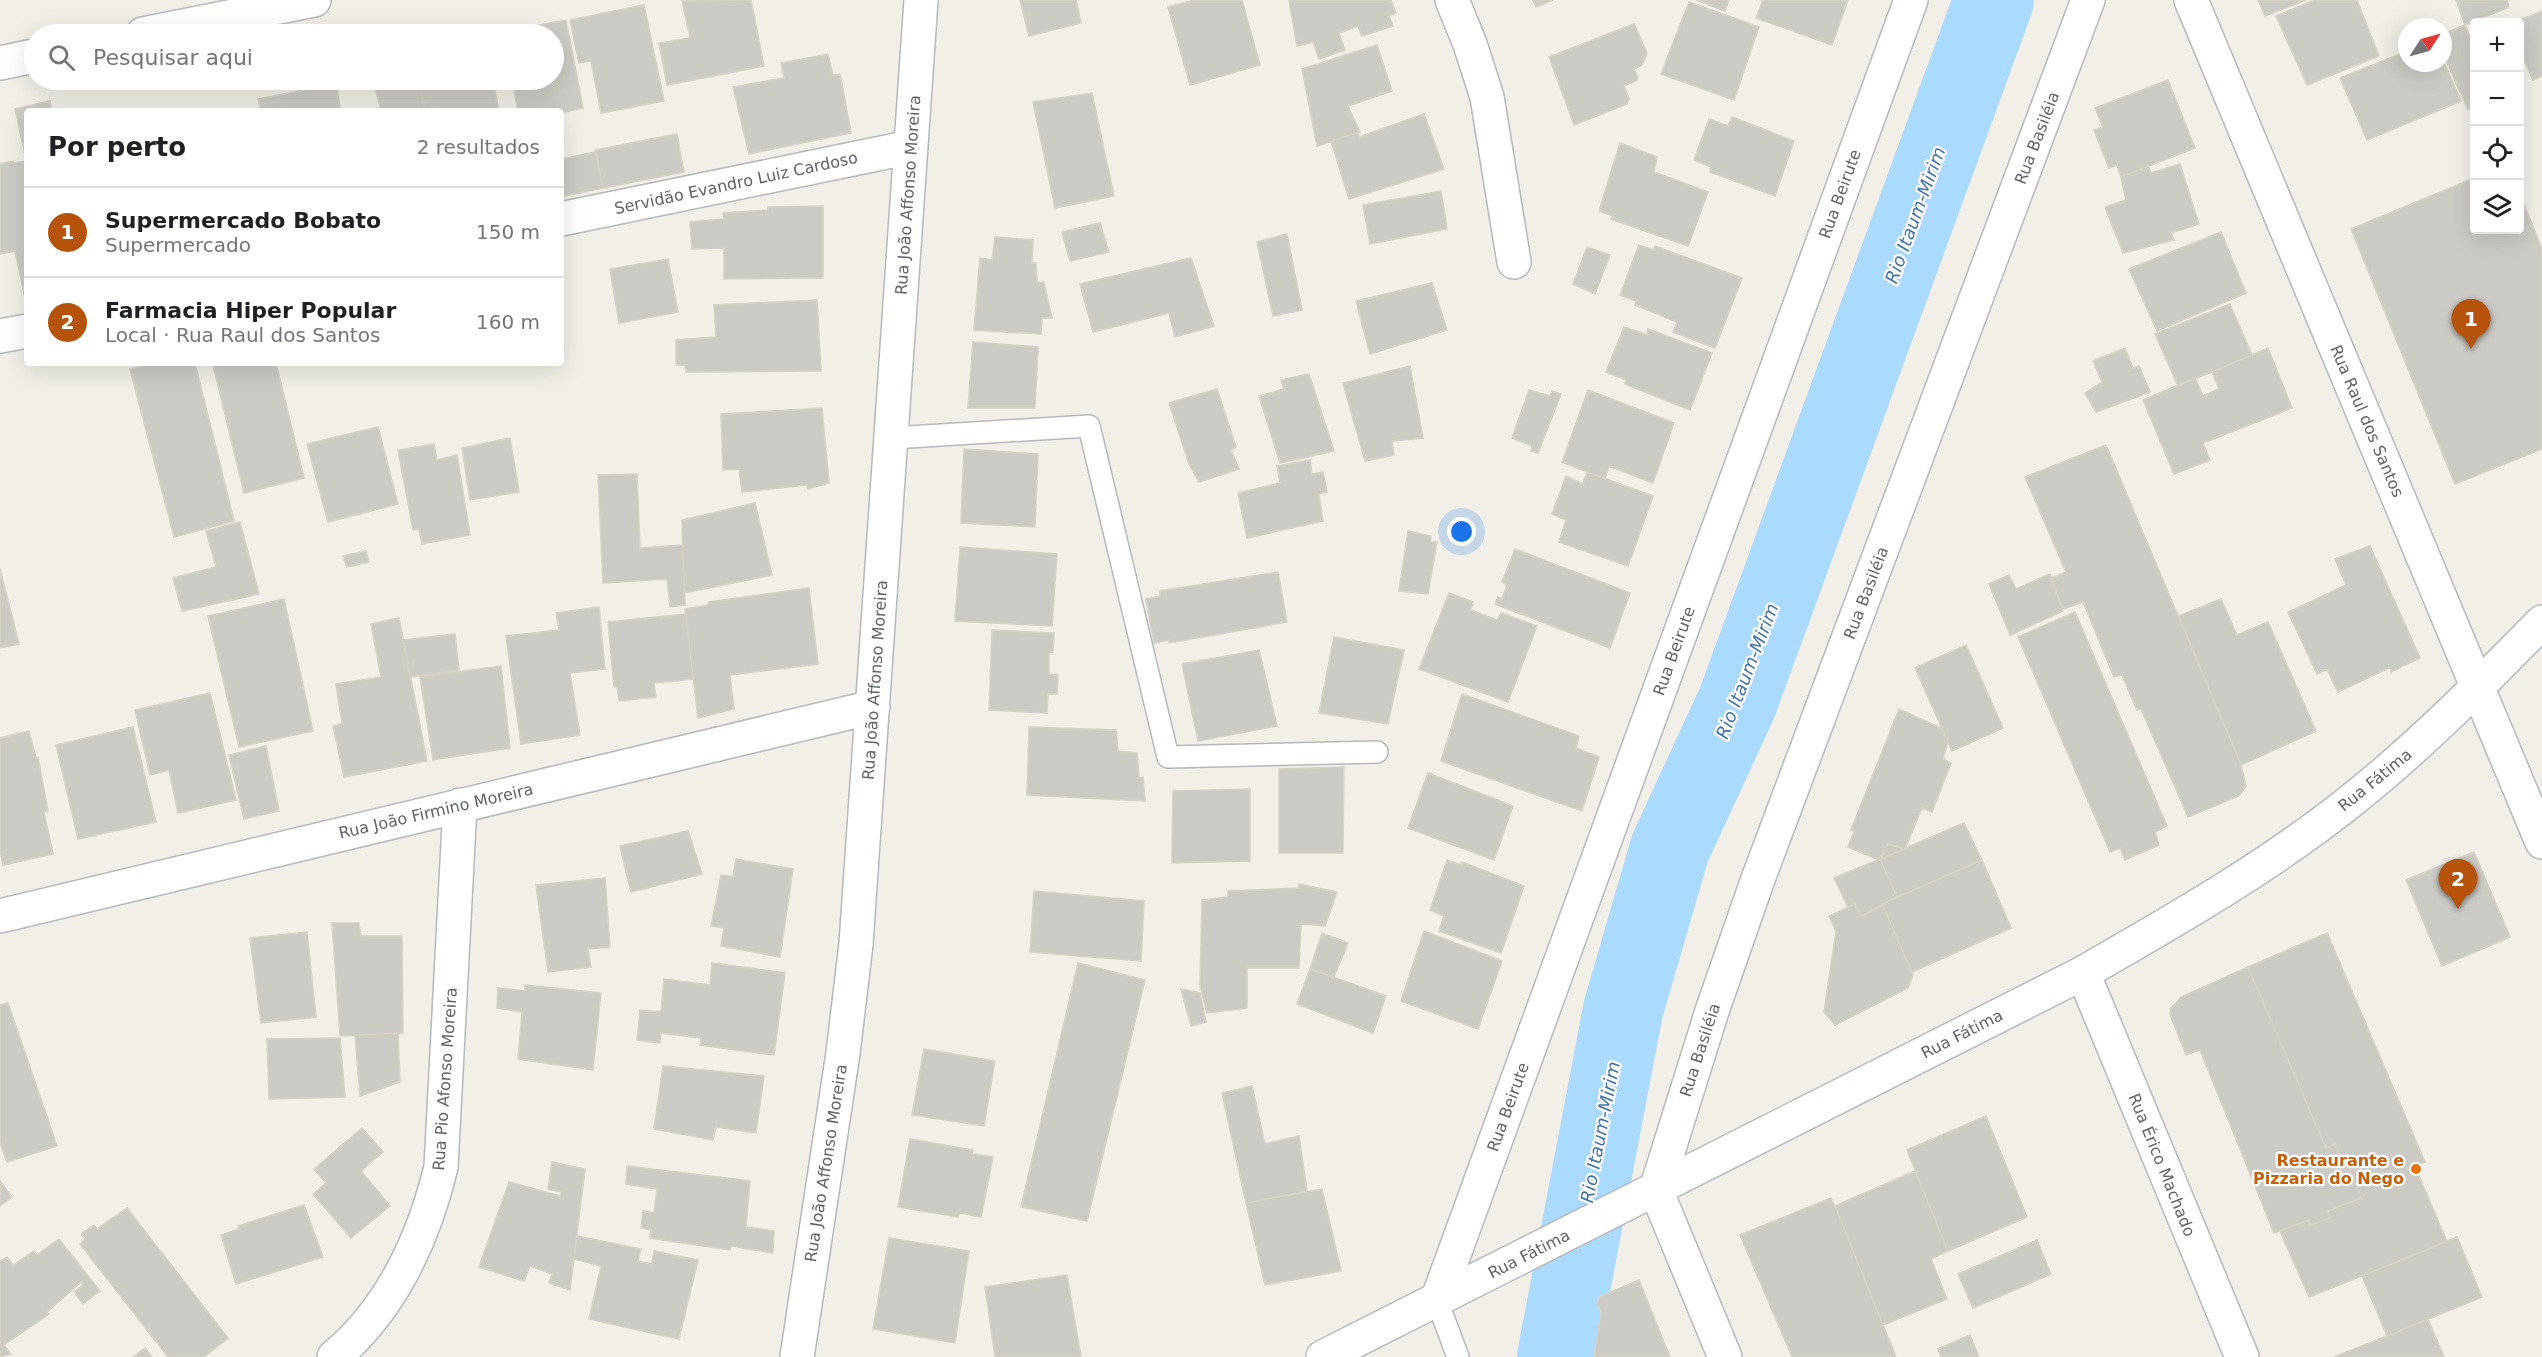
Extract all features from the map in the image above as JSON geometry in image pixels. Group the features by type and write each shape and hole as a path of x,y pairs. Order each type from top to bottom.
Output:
{"street":[{"path":"193,24 314,0"},
{"name":"Rua João Affonso Moreira","path":"797,1357 843,1053 854,955 921,0"},
{"path":"1452,0 1470,44 1487,97 1514,262"},
{"name":"Rua Beirute","path":"1437,1301 1911,0"},
{"name":"Rua Basiléia","path":"1656,1190 1712,1011 1758,879 2088,0"},
{"name":"Rua Raul dos Santos","path":"2191,0 2542,842"},
{"path":"0,63 24,58"},
{"name":"Servidão Evandro Luiz Cardoso","path":"564,218 912,147"},
{"path":"0,336 24,332"},
{"name":"Rua Fátima","path":"1323,1357 2083,973 2205,903 2285,850 2356,797 2409,753 2542,622"},
{"name":"Rua João Firmino Moreira","path":"0,915 873,707"},
{"name":"Rua Pio Afonso Moreira","path":"334,1357 377,1310 410,1257 430,1210 441,1167 460,806"},
{"name":"Rua Érico Machado","path":"2083,973 2242,1357"},
{"path":"1656,1190 1725,1357"}],"lane":[{"path":"892,438 1089,426 1168,757 1377,752"},
{"path":"1437,1301 1458,1357"}],"building":[{"path":"751,0 764,66 667,85 659,43 690,38 682,1"},
{"path":"1020,0 1076,0 1081,23 1029,36"},
{"path":"1194,0 1242,0 1260,65 1190,85 1168,7"},
{"path":"1289,0 1391,0 1396,13 1389,16 1393,26 1362,36 1358,26 1339,33 1345,50 1319,59 1313,42 1297,46"},
{"path":"1533,0 1553,0 1536,7"},
{"path":"1696,0 1729,0 1725,11"},
{"path":"1763,0 1848,0 1832,45 1756,18"},
{"path":"2258,0 2306,0 2265,16"},
{"path":"2315,0 2357,0 2379,56 2307,85 2276,16"},
{"path":"2456,0 2507,0 2509,7 2482,18 2470,18 2470,23 2465,25"},
{"path":"1689,2 1759,27 1734,100 1661,74"},
{"path":"644,5 664,101 601,113 591,61 579,63 570,20"},
{"path":"2542,11 2542,76 2533,80 2524,60 2524,18"},
{"path":"566,20 583,108 564,112 564,108 517,108 514,90 564,90 564,24 545,24"},
{"path":"1634,24 1647,53 1642,65 1634,69 1638,77 1636,81 1624,86 1629,99 1627,104 1574,125 1549,57"},
{"path":"2465,25 2470,37 2470,109 2468,110 2451,72 2452,30"},
{"path":"1377,45 1392,91 1348,106 1360,132 1317,146 1302,69"},
{"path":"828,54 833,75 840,74 851,133 749,154 733,87 784,78 781,63"},
{"path":"2398,55 2398,72 2448,72 2461,101 2367,140 2340,78"},
{"path":"2168,80 2195,148 2121,177 2117,165 2109,168 2094,130 2103,127 2095,108"},
{"path":"305,90 337,90 340,108 260,108 258,99"},
{"path":"376,90 420,90 424,108 380,108"},
{"path":"420,90 495,90 498,108 436,108 425,108"},
{"path":"1092,93 1114,196 1055,208 1033,102"},
{"path":"50,101 51,108 24,108 24,150 15,109"},
{"path":"1424,114 1444,169 1349,199 1331,141 1358,133 1359,137"},
{"path":"1732,117 1794,141 1775,196 1710,172 1711,167 1694,160 1709,119 1728,126"},
{"path":"677,134 684,172 603,188 595,150"},
{"path":"1620,143 1657,157 1654,172 1708,192 1688,246 1611,219 1613,216 1599,211"},
{"path":"596,152 603,188 564,196 564,158"},
{"path":"24,161 24,294 15,251 0,254 0,164"},
{"path":"2180,164 2199,224 2171,233 2174,240 2123,253 2105,207 2126,200 2121,177 2148,166 2151,173"},
{"path":"2470,180 2470,234 2524,234 2524,204 2542,249 2542,449 2455,484 2351,229"},
{"path":"1441,191 1447,229 1370,244 1363,205"},
{"path":"823,206 823,278 724,279 724,248 692,249 690,222 724,219 723,213 768,210 768,207"},
{"path":"1100,223 1109,252 1070,261 1062,232"},
{"path":"2221,232 2246,293 2157,331 2129,269"},
{"path":"1287,234 1302,310 1273,316 1257,242"},
{"path":"995,237 1033,240 1032,263 1036,263 1037,283 1044,282 1052,318 1042,318 1041,334 974,330 980,258 992,260"},
{"path":"1639,245 1654,250 1655,246 1742,278 1715,348 1673,332 1677,322 1635,305 1636,301 1620,295"},
{"path":"1587,247 1610,255 1595,294 1573,284"},
{"path":"1191,258 1214,326 1175,337 1169,313 1093,332 1080,284"},
{"path":"668,259 678,312 619,323 610,269"},
{"path":"1432,283 1447,330 1370,354 1356,301"},
{"path":"817,300 821,371 686,372 685,365 676,365 676,340 716,337 714,305"},
{"path":"2230,304 2252,355 2178,386 2155,334"},
{"path":"1624,327 1647,335 1648,329 1712,353 1690,410 1625,384 1626,380 1606,372"},
{"path":"973,342 1038,347 1035,408 968,408"},
{"path":"2125,348 2133,368 2139,366 2150,392 2096,412 2085,393 2102,382 2093,361"},
{"path":"2268,348 2292,408 2203,443 2210,460 2174,474 2143,400 2195,378 2203,396 2219,389 2212,372"},
{"path":"142,366 196,366 234,521 174,537 130,369"},
{"path":"213,366 277,366 304,478 244,493"},
{"path":"1410,366 1423,438 1392,441 1394,455 1365,461 1343,383"},
{"path":"1309,374 1334,451 1280,463 1259,396 1284,389 1281,380"},
{"path":"1217,389 1236,447 1231,450 1239,469 1199,482 1189,464 1169,403"},
{"path":"1529,390 1550,396 1552,391 1561,394 1538,453 1531,451 1532,446 1512,438"},
{"path":"1588,390 1674,423 1653,483 1609,466 1605,479 1562,462"},
{"path":"822,408 829,483 808,489 807,485 742,492 739,469 723,470 721,414"},
{"path":"378,427 398,504 328,522 307,444"},
{"path":"510,438 519,492 470,500 462,448"},
{"path":"434,444 437,460 457,455 470,535 422,544 419,529 413,530 398,450"},
{"path":"2106,445 2241,765 2246,786 2239,796 2188,817 2141,709 2137,710 2122,675 2114,677 2083,602 2063,609 2050,579 2066,572 2025,477"},
{"path":"964,449 1038,454 1035,527 961,523"},
{"path":"1310,460 1312,474 1323,472 1327,492 1319,494 1323,521 1247,538 1238,493 1280,483 1277,466"},
{"path":"1587,472 1653,496 1628,566 1559,542 1566,520 1552,514 1566,476 1583,484"},
{"path":"637,474 640,548 683,545 685,605 670,607 667,579 603,583 598,475"},
{"path":"755,503 772,575 684,593 682,520"},
{"path":"240,522 259,594 182,611 173,578 216,567 206,531"},
{"path":"1408,531 1431,536 1431,542 1437,542 1428,594 1399,591"},
{"path":"2370,546 2420,658 2391,672 2391,667 2338,692 2327,669 2317,674 2288,612 2346,585 2335,559"},
{"path":"960,547 1057,554 1052,626 955,621"},
{"path":"1515,549 1630,593 1610,648 1495,604 1498,597 1502,599 1507,585 1502,582"},
{"path":"366,551 369,562 347,567 343,556"},
{"path":"0,569 19,644 0,648"},
{"path":"1278,572 1287,622 1169,643 1168,640 1154,643 1146,599 1160,596 1160,591"},
{"path":"2050,574 2063,611 2010,635 1989,584 2009,575 2016,589"},
{"path":"809,588 818,664 730,675 734,709 698,718 685,609 708,605 709,602"},
{"path":"1449,593 1473,602 1471,610 1497,620 1501,613 1537,626 1508,702 1419,669"},
{"path":"284,599 313,731 239,747 208,616"},
{"path":"2221,599 2237,635 2268,622 2316,731 2241,765 2179,616"},
{"path":"599,607 605,669 570,673 580,735 521,744 506,636 559,630 556,613"},
{"path":"2075,612 2167,826 2155,832 2159,845 2125,860 2120,848 2110,852 2018,637"},
{"path":"686,614 693,679 654,683 656,697 619,701 617,687 614,687 608,622"},
{"path":"399,618 427,761 344,777 333,726 342,724 336,684 381,677 371,624"},
{"path":"992,630 1054,633 1053,652 1049,653 1049,674 1058,675 1057,694 1048,694 1047,713 989,710"},
{"path":"455,634 459,670 410,677 403,640"},
{"path":"1334,637 1404,650 1388,724 1319,713"},
{"path":"1966,645 2003,728 1952,751 1915,668"},
{"path":"1259,650 1277,726 1198,741 1182,664"},
{"path":"501,666 510,748 433,760 420,677"},
{"path":"210,693 236,800 178,813 169,770 150,775 135,710"},
{"path":"1462,694 1579,736 1576,748 1599,757 1582,811 1441,761"},
{"path":"1899,709 1941,728 1948,741 1943,759 1951,763 1932,812 1922,808 1905,849 1888,844 1879,860 1848,847 1854,831 1851,830"},
{"path":"133,727 156,822 78,839 56,745"},
{"path":"1029,727 1116,730 1118,751 1137,753 1139,778 1143,777 1145,801 1027,795"},
{"path":"29,731 36,758 38,757 48,811 44,812 53,854 3,865 0,851 0,738"},
{"path":"266,746 279,811 244,819 229,755"},
{"path":"1344,767 1343,853 1279,853 1279,769"},
{"path":"1428,773 1513,806 1494,860 1408,828"},
{"path":"1250,789 1250,861 1172,863 1173,791"},
{"path":"1964,823 1982,860 1897,897 1880,859"},
{"path":"688,831 702,874 631,892 620,846"},
{"path":"1888,844 1905,849 1881,859"},
{"path":"2474,852 2510,937 2442,966 2406,880"},
{"path":"736,859 793,869 780,957 721,946 724,928 711,926 721,875 733,877"},
{"path":"1880,859 1897,897 1861,916 1855,904 1848,907 1834,878"},
{"path":"1447,860 1462,865 1462,862 1524,886 1501,953 1439,931 1444,916 1430,910"},
{"path":"1982,860 2011,928 1912,972 1882,904"},
{"path":"605,878 610,947 588,949 591,967 548,972 536,885"},
{"path":"1299,884 1337,892 1325,926 1301,924 1299,968 1247,968 1247,1008 1207,1013 1200,986 1202,900 1228,897 1228,891 1299,888"},
{"path":"1034,891 1144,901 1141,961 1030,952"},
{"path":"1855,904 1861,916 1883,906 1913,975 1908,988 1835,1025 1824,1012 1836,931 1829,916"},
{"path":"332,923 359,923 361,936 402,936 403,1033 340,1036"},
{"path":"1424,931 1502,961 1478,1029 1401,1001"},
{"path":"307,932 316,1017 261,1023 250,938"},
{"path":"1322,933 1348,943 1334,977 1310,969"},
{"path":"2327,933 2425,1162 2415,1166 2447,1242 2309,1297 2280,1231 2308,1220 2310,1225 2330,1218 2328,1211 2361,1198 2348,1165 2344,1166 2335,1144 2326,1148 2248,967"},
{"path":"712,963 785,973 774,1055 700,1045 701,1038 661,1033 660,1043 637,1040 640,1010 661,1012 664,979 710,985"},
{"path":"1078,963 1145,980 1087,1221 1021,1207"},
{"path":"2248,967 2326,1148 2335,1144 2344,1166 2348,1165 2361,1198 2328,1211 2330,1218 2310,1225 2308,1220 2274,1233 2200,1050 2186,1055 2170,1014 2171,1008 2181,997"},
{"path":"1310,969 1386,996 1373,1033 1297,1004"},
{"path":"525,985 601,993 593,1070 518,1059 522,1012 497,1008 498,988 525,991"},
{"path":"1181,989 1200,993 1206,1022 1191,1026"},
{"path":"8,1003 57,1146 7,1162 0,1143 0,1005"},
{"path":"398,1033 400,1082 360,1096 355,1035"},
{"path":"340,1038 345,1097 269,1099 267,1039"},
{"path":"924,1049 995,1061 984,1126 912,1115"},
{"path":"663,1066 764,1076 756,1133 716,1127 713,1140 654,1129"},
{"path":"1252,1086 1265,1144 1299,1136 1307,1191 1246,1203 1222,1093"},
{"path":"1986,1116 2027,1217 1948,1251 1907,1150"},
{"path":"362,1128 383,1152 361,1171 390,1206 351,1238 313,1194 326,1183 314,1169"},
{"path":"910,1139 973,1150 972,1154 993,1157 981,1217 960,1213 958,1217 898,1207"},
{"path":"552,1162 585,1169 570,1290 549,1283 552,1274 530,1266 524,1281 479,1267 509,1182 560,1196 561,1192 548,1189"},
{"path":"627,1166 750,1181 746,1227 774,1231 773,1253 731,1246 730,1250 650,1238 651,1230 641,1228 643,1211 654,1213 657,1189 626,1184"},
{"path":"1915,1171 1948,1251 1931,1259 1947,1299 1883,1325 1835,1206"},
{"path":"0,1181 12,1197 0,1206"},
{"path":"1322,1189 1341,1271 1265,1285 1246,1203"},
{"path":"1831,1198 1896,1357 1792,1357 1740,1235"},
{"path":"304,1205 323,1257 236,1284 221,1235 239,1229 238,1226"},
{"path":"127,1208 228,1338 204,1357 168,1357 80,1244 85,1239 81,1234 94,1225 97,1229"},
{"path":"577,1236 641,1249 638,1261 652,1264 654,1251 698,1260 679,1339 589,1319 601,1266 574,1259"},
{"path":"2457,1237 2482,1297 2387,1336 2362,1276"},
{"path":"889,1238 969,1251 955,1343 873,1329"},
{"path":"59,1239 100,1291 83,1304 74,1292 83,1285 81,1282 47,1312 49,1314 4,1345 11,1354 0,1357 0,1261 7,1257 13,1265 34,1251 37,1255"},
{"path":"2037,1240 2051,1274 1973,1308 1958,1274"},
{"path":"1067,1275 1081,1357 995,1357 985,1287"},
{"path":"1639,1280 1670,1357 1594,1357 1601,1312 1597,1303 1599,1297"},
{"path":"2428,1319 2444,1357 2334,1357 2387,1336"},
{"path":"1970,1335 1979,1357 1941,1357 1938,1349"},
{"path":"145,1348 152,1357 133,1357"}],"waterway":[{"name":"Rio Itaum-Mirim","path":"1557,1357 1623,1010 1670,848 1737,703 1994,0"}],"place":[{"name":"Supermercado Bobato","path":"2471,349"},
{"name":"Farmacia Hiper Popular","path":"2458,909"},
{"name":"Restaurante e Pizzaria do Nego","path":"2416,1169"}]}
